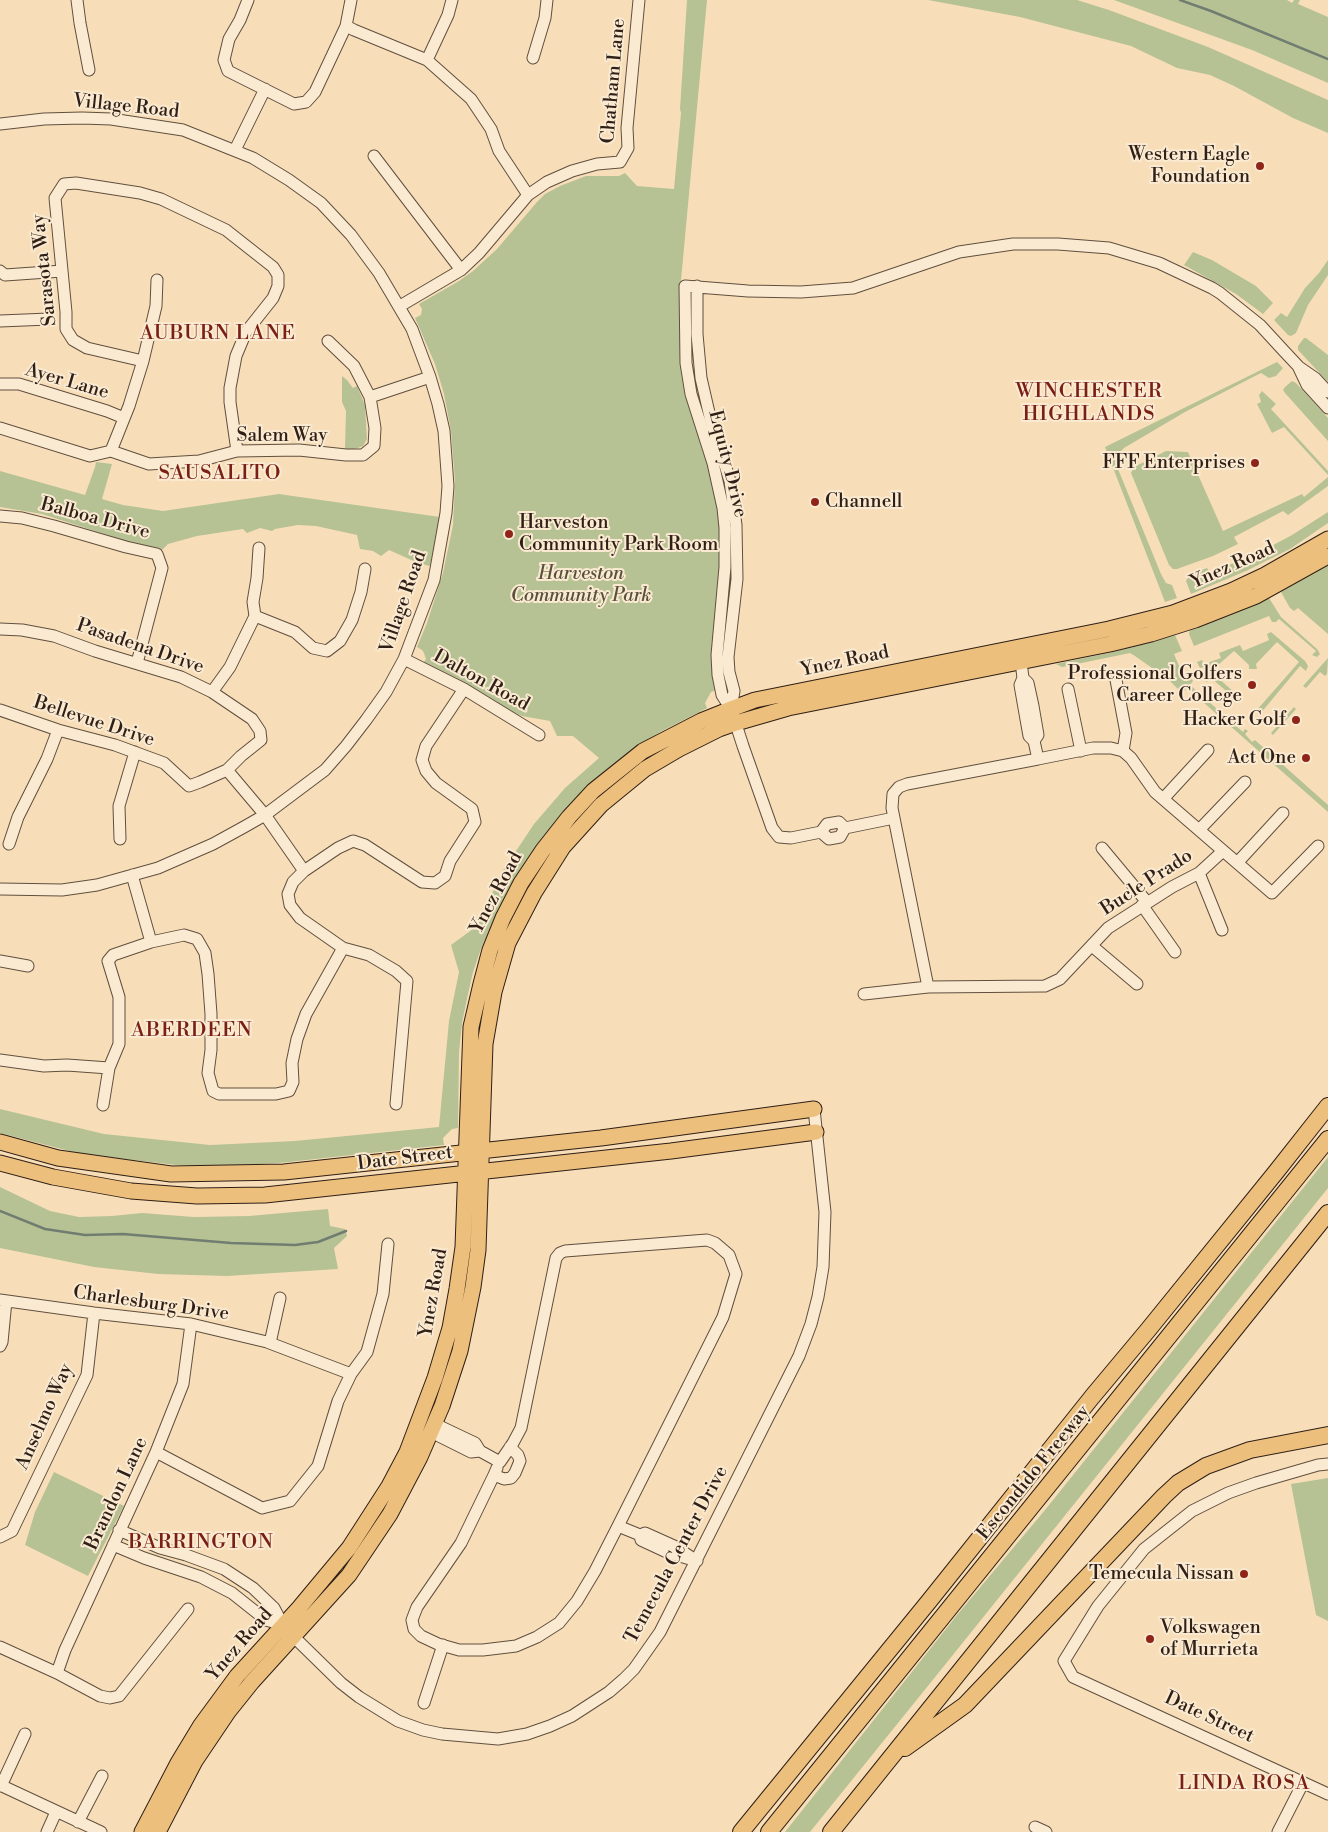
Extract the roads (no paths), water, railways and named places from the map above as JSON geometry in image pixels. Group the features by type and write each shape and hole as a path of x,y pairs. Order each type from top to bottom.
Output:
{"highway":[{"path":"742,1832 1328,1106"},
{"name":"Escondido Freeway","path":"769,1832 1328,1139"},
{"path":"831,1832 1328,1213"},
{"path":"889,1760 965,1705 1178,1483 1206,1466 1241,1453 1328,1435"}],"main road":[{"name":"Ynez Road","path":"170,1791 195,1761 228,1712 252,1682 349,1575 377,1535 403,1490 433,1428 442,1406 467,1319 478,1250 485,1044 494,992 508,943 534,893 562,847 601,805 645,769 718,728 754,700 1109,630 1173,614 1266,575 1328,539"},
{"name":"Ynez Road","path":"170,1791 190,1741 223,1694 343,1556 361,1532 389,1486 419,1424 450,1328 460,1268 463,1247 471,1027 490,950 503,918 522,883 543,850 569,817 594,792 644,751 701,720 788,708 1110,644 1195,620 1256,596 1328,556"},
{"path":"1021,662 1024,653 1058,645 1064,638"},
{"name":"Date Street","path":"0,1142 58,1158 171,1174 284,1172 601,1138 814,1109"},
{"name":"Date Street","path":"0,1163 18,1170 139,1192 197,1196 265,1195 662,1152 816,1132"},
{"path":"433,1428 427,1424 427,1419 445,1368 442,1354"},
{"path":"142,1832 170,1791"},
{"path":"158,1832 170,1791"}],"street":[{"path":"77,0 89,70"},
{"path":"248,0 230,39 224,60 228,71 294,104 306,102 315,92 346,26 351,0"},
{"path":"427,60 448,15 452,0"},
{"path":"533,58 545,18 547,0"},
{"name":"Chatham Lane","path":"400,306 461,270 479,253 528,195 547,182 572,171 597,164 620,162 628,148 627,128 639,0"},
{"path":"346,26 427,60 471,99 491,130 499,151 528,195"},
{"path":"235,150 265,89"},
{"name":"Village Road","path":"0,124 44,119 111,119 183,130 253,158 289,180 321,203 350,234 379,273 412,329 430,377 444,431 448,486 446,513 434,580 404,659 386,692 346,746 325,770 265,815 213,844 158,868 97,885 62,890 0,890"},
{"path":"374,156 461,270"},
{"name":"Sarasota Way","path":"143,361 87,348 73,340 66,329 55,198 64,184 76,183 140,193 168,202 226,230 273,267 278,275 278,286 273,298 246,332 236,356 230,388 230,402 238,450"},
{"name":"Equity Drive","path":"734,716 722,695 717,662 726,547 723,514 713,463 691,394 686,355 691,286 748,291 801,292 853,288 959,252 1013,244 1058,244 1109,248 1159,263 1212,288 1260,326 1298,366"},
{"path":"0,271 5,275 62,271"},
{"path":"0,428 90,456 111,451 143,361 156,306 156,280"},
{"path":"0,321 49,319"},
{"path":"328,341 354,366 370,397 430,377"},
{"path":"1298,366 1315,378 1328,392"},
{"path":"1298,366 1307,385 1328,408"},
{"name":"Ayer Lane","path":"0,384 19,384 124,418"},
{"name":"Salem Way","path":"111,451 149,464 199,461 238,450 299,450 363,455 374,446 375,428 370,397"},
{"name":"Balboa Drive","path":"0,516 22,518 157,554 162,568 137,663"},
{"path":"212,692 230,667 255,616 253,602 259,548"},
{"path":"255,616 295,632 314,648 327,651 340,641 352,620 361,592 365,569"},
{"name":"Pasadena Drive","path":"0,629 22,630 54,636 181,677 212,692 252,719 260,731 261,740 227,770"},
{"name":"Dalton Road","path":"404,659 464,689 539,734"},
{"path":"1021,662 1024,678 1028,683 1028,707 1032,726 1038,735 1034,741 1038,759"},
{"path":"928,988 892,808 893,794 899,787 1038,759 1081,751 1112,748 1123,751 1126,733 1116,680"},
{"path":"396,1104 407,981 396,971 369,955 343,948 300,918 290,905 288,894 294,882 304,871 338,848 353,841 365,845 422,882 435,883 444,876 450,861 475,822 472,808 436,783 426,771 422,760 426,746 464,689"},
{"path":"1068,689 1081,751"},
{"name":"Bellevue Drive","path":"0,710 58,730 115,744 164,763 189,786 227,770"},
{"path":"734,716 772,828 779,837 791,838 821,832 827,824 839,822 845,828 894,818"},
{"path":"9,844 18,817 47,759 58,730"},
{"path":"1163,799 1208,750"},
{"name":"Bucle Prado","path":"1123,751 1131,758 1155,792 1272,893 1318,846"},
{"path":"120,839 119,806 136,752"},
{"path":"227,770 265,815 304,871"},
{"path":"1200,830 1245,782"},
{"path":"1237,863 1283,813"},
{"path":"1102,848 1144,903 1175,952"},
{"name":"Bucle Prado","path":"864,994 928,988 1045,986 1060,979 1108,928 1144,903 1198,873 1223,851"},
{"path":"1198,873 1222,930"},
{"path":"132,875 151,942"},
{"path":"103,1105 109,1068 119,1044 119,997 108,962 113,954 151,942 184,935 197,939 205,953 208,974 211,1050 208,1073 213,1091 219,1094 276,1094 289,1091 293,1082 292,1063 297,1039 306,1014 343,948"},
{"path":"1092,946 1137,984"},
{"path":"0,961 28,966"},
{"path":"0,1060 44,1066 67,1065 109,1068"},
{"name":"Temecula Center Drive","path":"283,1625 341,1683 359,1697 398,1721 423,1730 442,1734 498,1739 527,1734 572,1716 609,1692 624,1679 634,1669 660,1632 792,1370 811,1324 823,1267 825,1238 825,1212 814,1109"},
{"path":"707,1240 716,1243 729,1255 736,1274 723,1316 595,1571 576,1600 559,1623 538,1637 516,1646 482,1650 459,1650 421,1636 414,1629 412,1620 417,1607 461,1543 500,1462 521,1428 556,1258 560,1253 565,1251 707,1240"},
{"path":"156,1452 262,1508 290,1501 318,1466 338,1401 351,1374 367,1352 383,1294 388,1244"},
{"path":"270,1343 280,1298"},
{"path":"0,1346 3,1300"},
{"name":"Charlesburg Drive","path":"3,1300 191,1324 270,1343 351,1374"},
{"name":"Anselmo Way","path":"0,1538 12,1532 87,1375 94,1313"},
{"name":"Brandon Lane","path":"57,1672 156,1452 183,1384 191,1324"},
{"path":"433,1428 471,1452 480,1451 500,1462"},
{"path":"494,1475 504,1479 511,1478 515,1473 520,1461 518,1455 510,1447"},
{"name":"Date Street","path":"1328,1464 1279,1476 1228,1494 1192,1511 1144,1549 1098,1606 1064,1662 1073,1677 1328,1794"},
{"path":"618,1526 640,1535 642,1540 669,1553 697,1561"},
{"path":"120,1530 160,1548 224,1569 253,1588 274,1608 283,1625"},
{"path":"113,1545 144,1558 201,1577 232,1593 266,1620 283,1625"},
{"path":"0,1647 57,1672 100,1696 110,1698 118,1696 188,1610"},
{"path":"424,1703 443,1645"},
{"path":"25,1734 1,1785 101,1832"},
{"path":"78,1822 102,1776"},
{"path":"1278,1832 1303,1783"},
{"path":"47,1832 56,1812"}],"waterway":[{"path":"1180,0 1328,59"},
{"path":"0,1211 45,1229 85,1235 123,1234 231,1243 295,1245 318,1242 346,1231"}],"place":[{"name":"Western Eagle Foundation","path":"1260,166"},
{"name":"FFF Enterprises","path":"1255,463"},
{"name":"Channell","path":"815,502"},
{"name":"Harveston Community Park Room","path":"509,534"},
{"name":"Professional Golfers Career College","path":"1252,685"},
{"name":"Hacker Golf","path":"1296,720"},
{"name":"Act One","path":"1306,758"},
{"name":"Temecula Nissan","path":"1244,1574"},
{"name":"Volkswagen of Murrieta","path":"1150,1639"}],"district":[{"name":"AUBURN LANE","path":"218,334"},
{"name":"WINCHESTER HIGHLANDS","path":"1089,404"},
{"name":"SAUSALITO","path":"220,474"},
{"name":"ABERDEEN","path":"192,1031"},
{"name":"BARRINGTON","path":"201,1543"},
{"name":"LINDA ROSA","path":"1244,1784"}],"park label":[{"name":"Harveston Community Park","path":"581,585"}]}
